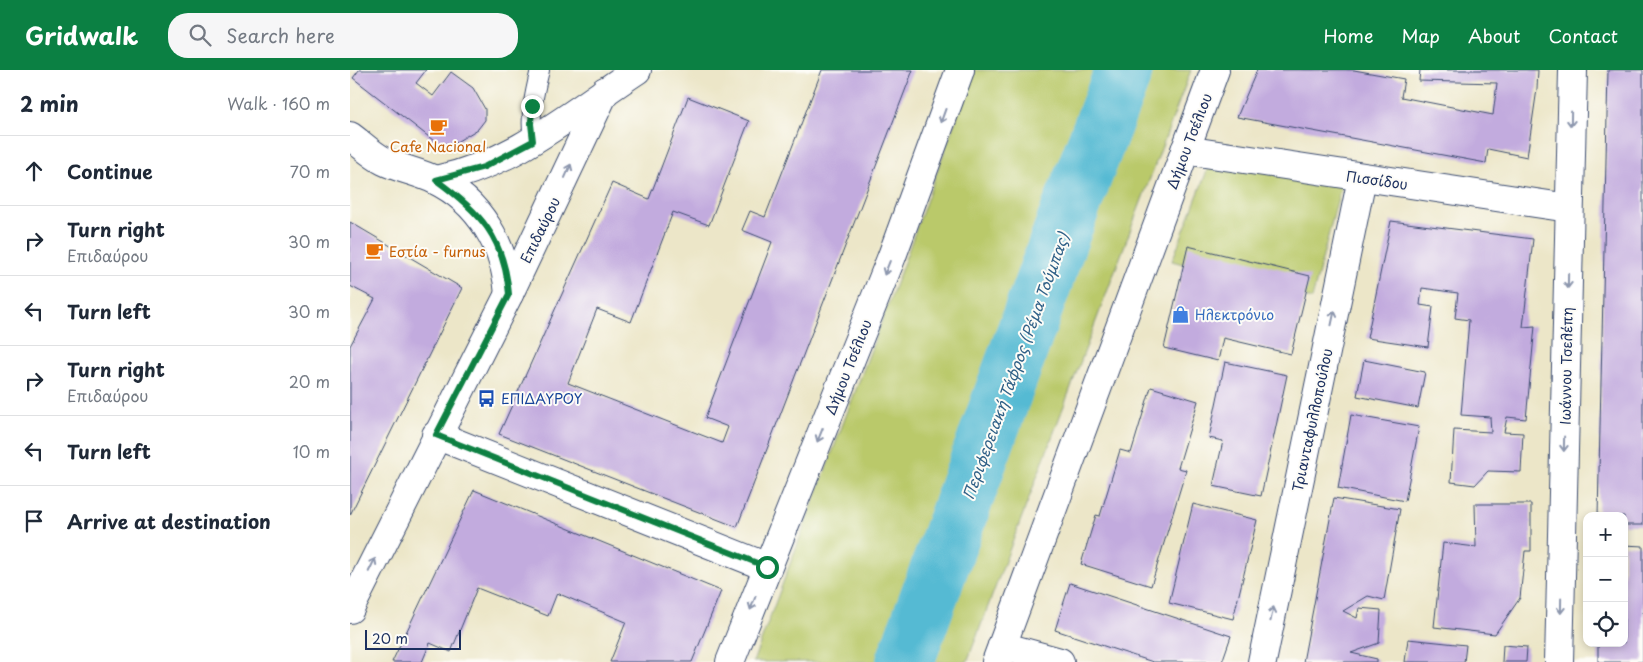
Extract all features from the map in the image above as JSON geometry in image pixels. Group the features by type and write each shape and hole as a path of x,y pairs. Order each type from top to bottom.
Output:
{"street":[{"path":"436,180 484,167 533,141 637,70"},
{"name":"Δήμου Τσέλιου","path":"730,662 892,256 960,70"},
{"name":"Δήμου Τσέλιου","path":"999,654 1215,70"},
{"name":"Ιωάννου Τσελέπη","path":"1560,662 1573,70"},
{"name":"Επιδαύρου","path":"350,609 436,435 509,294 606,91"},
{"path":"350,136 385,161 436,180 473,209 491,232 506,268 509,294"},
{"name":"Πισσίδου","path":"1185,150 1569,208"},
{"path":"350,158 385,161"},
{"name":"Τριανταφυλλοπούλου","path":"1262,662 1362,178"},
{"path":"436,435 767,567"},
{"path":"999,654 1060,662"}],"lane":[{"path":"533,141 531,124 532,106 540,70"}],"green space":[{"path":"974,70 1191,70 967,662 753,662 906,257"},
{"path":"1210,163 1343,178 1312,299 1172,261"}],"building":[{"path":"359,70 426,70 416,83 433,96 451,72 473,88 485,109 485,120 478,129 453,144 438,144 353,78"},
{"path":"822,70 913,70 737,527 499,434 612,183 649,199 688,97 749,121 709,225 673,212 631,322 597,309 568,383 722,443 728,427 705,418 772,242 742,230 750,211 765,217"},
{"path":"1257,70 1354,70 1404,79 1401,97 1493,115 1497,83 1419,81 1420,70 1538,70 1527,157 1488,149 1486,163 1237,117"},
{"path":"1608,70 1643,70 1643,525 1628,525 1628,512 1598,512"},
{"path":"1391,221 1533,239 1523,327 1535,326 1526,419 1507,417 1504,432 1523,433 1521,472 1488,471 1475,485 1451,482 1454,430 1491,432 1490,417 1461,415 1469,320 1455,318 1458,293 1422,288 1420,305 1433,307 1428,347 1367,338"},
{"path":"350,222 462,288 350,515 350,346 375,299 350,286"},
{"path":"1188,246 1310,276 1291,354 1223,338 1218,361 1164,348"},
{"path":"1364,360 1425,372 1418,408 1357,396"},
{"path":"1225,362 1287,375 1261,496 1213,486 1223,441 1209,438"},
{"path":"1151,387 1198,401 1178,468 1186,470 1151,586 1081,564 1096,515 1100,516 1120,450 1131,453"},
{"path":"1351,415 1419,427 1405,501 1338,488"},
{"path":"474,490 721,591 692,662 610,662 626,622 557,593 548,616 477,588 451,652 430,643 422,662 392,662"},
{"path":"1334,498 1400,509 1384,600 1368,596 1343,611 1357,618 1359,608 1381,610 1379,643 1351,653 1377,659 1377,662 1303,662"},
{"path":"1193,504 1257,520 1233,619 1169,603"},
{"path":"1475,504 1531,504 1531,551 1525,551 1520,598 1495,634 1434,627 1443,543 1476,547"},
{"path":"1628,545 1643,546 1643,662 1598,662 1598,647 1628,647"},
{"path":"1070,583 1231,636 1222,662 1153,662 1055,630"},
{"path":"1408,639 1466,645 1464,662 1405,662"},
{"path":"1503,645 1527,647 1526,662 1502,662"}],"waterway":[{"name":"Περιφερειακή Τάφρος (Ρέμα Τούμπας)","path":"905,662 1064,226 1124,70"}],"place":[{"name":"Cafe Nacional","path":"438,126"},
{"name":"Εστία - furnus","path":"375,251"},
{"name":"Ηλεκτρόνιο","path":"1181,314"},
{"name":"ΕΠΙΔΑΥΡΟΥ","path":"487,398"}],"route":[{"path":"532,106 531,124 533,141 516,152 484,167 436,180 464,200 483,220 491,232 503,257 509,294 436,435 767,567"}]}
